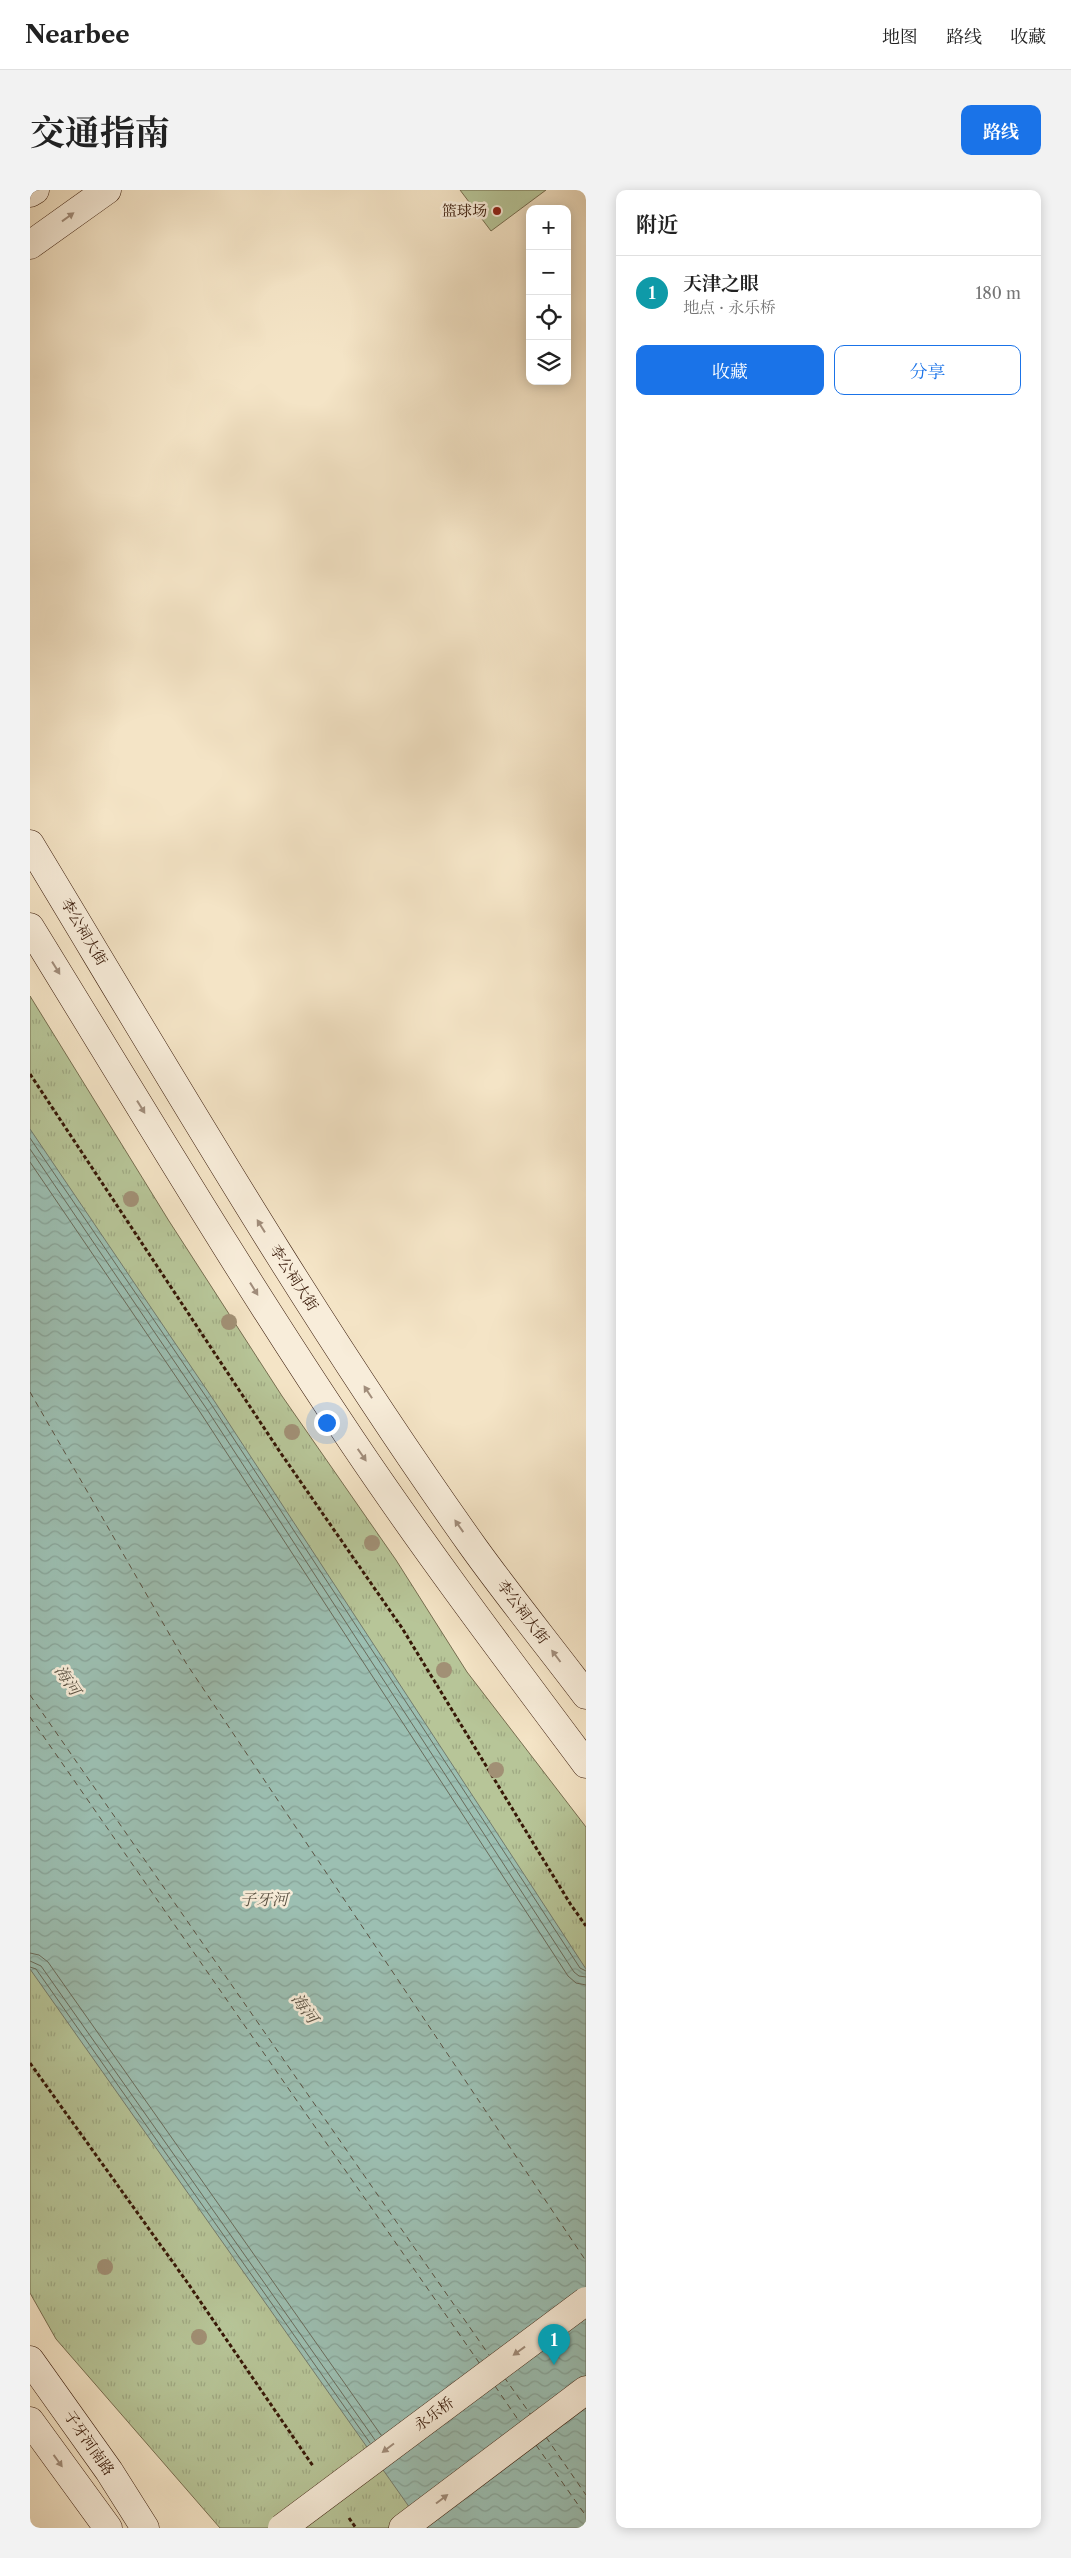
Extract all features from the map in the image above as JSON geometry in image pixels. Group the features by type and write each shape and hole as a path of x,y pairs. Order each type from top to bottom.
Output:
{"street":[{"path":"30,193 35,190"},
{"path":"30,245 107,190"},
{"name":"李公祠大街","path":"30,844 260,1225 318,1316 475,1550 586,1695"},
{"path":"30,927 263,1304 352,1441 444,1574 586,1764"},
{"name":"永乐桥","path":"282,2528 586,2301"},
{"name":"子牙河南路","path":"30,2360 110,2471 145,2528"},
{"path":"403,2528 586,2390"},
{"path":"30,2421 108,2528"}],"path":[{"path":"30,1074 280,1452 402,1628 571,1905 586,1926"},
{"path":"30,2063 186,2282 316,2471"},
{"path":"344,2512 356,2528"}],"green space":[{"name":"篮球场","path":"460,190 546,190 491,231"},
{"name":"子牙河","path":"30,996 169,1221 282,1396 396,1560 467,1672 586,1827 586,2528 220,2528 56,2339 30,2293"}],"water":[{"name":"子牙河","path":"30,1129 215,1402 586,1969 586,2528 424,2528 30,1969"}],"ferry route":[{"path":"30,1392 186,1663 586,2261"},
{"path":"30,1695 489,2355"},
{"path":"30,1717 480,2364"},
{"path":"504,2377 531,2415"},
{"path":"495,2386 521,2424"},
{"path":"546,2437 586,2495"},
{"path":"536,2445 586,2516"}],"place":[{"name":"篮球场","path":"497,211"},
{"name":"天津之眼","path":"554,2365"}],"water label":[{"name":"海河","path":"68,1680"},
{"name":"海河","path":"305,2008"}]}
